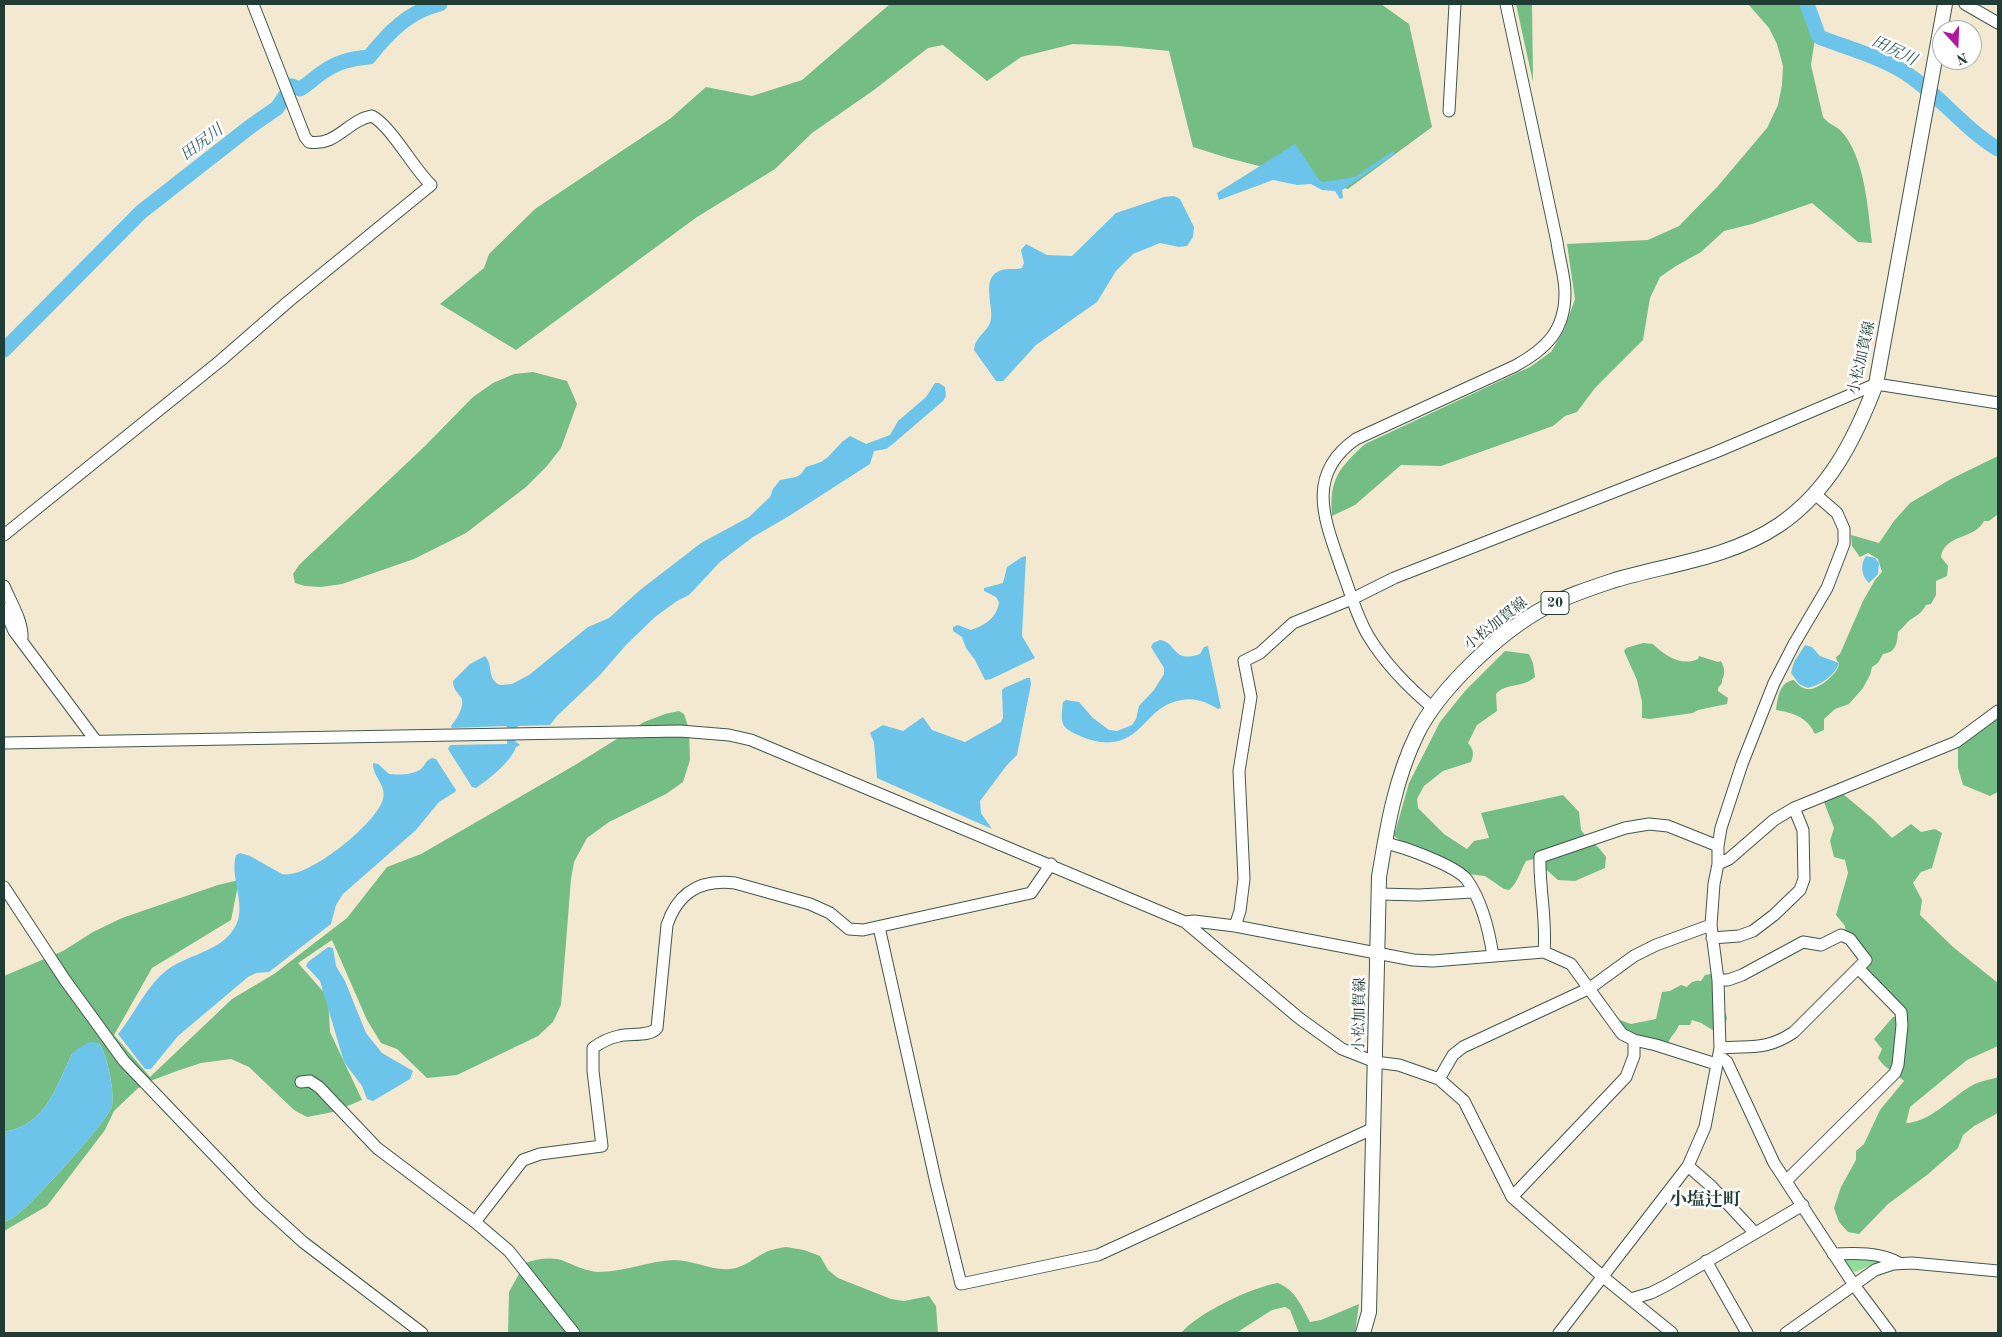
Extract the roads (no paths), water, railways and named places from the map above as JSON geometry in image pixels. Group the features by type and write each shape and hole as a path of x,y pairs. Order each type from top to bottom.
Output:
{"main road":[{"name":"小松加賀線","path":"1363,1333 1369,1312 1379,894 1387,823 1404,764 1417,733 1433,708 1468,667 1512,629 1544,607 1615,580 1687,563 1746,543 1778,526 1815,494 1839,463 1860,426 1876,384 1945,4"}],"street":[{"path":"4,535 220,361 289,301 431,185 418,171 380,120 372,116 360,120 338,136 325,142 309,142 305,137 253,4"},
{"path":"1449,111 1455,4"},
{"path":"1433,708 1409,688 1368,636 1352,599 1328,530 1323,504 1325,483 1336,455 1356,439 1533,356 1550,342 1559,328 1565,293 1563,276 1506,4"},
{"path":"1965,4 1998,23"},
{"path":"1235,926 1244,879 1239,771 1250,697 1244,661 1260,653 1293,623 1352,599 1394,578 1706,455 1876,384 1998,402"},
{"path":"1559,1333 1688,1166 1705,1126 1718,1056 1718,980 1711,925 1714,884 1718,864 1718,846 1726,810 1774,683 1794,644 1827,588 1844,544 1844,529 1837,513 1815,494"},
{"path":"4,586 22,633 22,640"},
{"path":"4,608 14,631 96,741"},
{"path":"1718,864 1729,859 1774,820 1794,808 1956,742 1998,711"},
{"path":"4,743 680,731 729,735 751,740 1051,864 1185,922 1326,1039 1342,1049 1375,1062 1400,1065 1439,1079 1464,1101 1512,1197 1602,1276 1672,1333"},
{"path":"1712,938 1739,936 1753,931 1774,915 1800,890 1804,879 1803,830 1794,808"},
{"path":"1544,952 1546,931 1540,857 1625,828 1649,824 1668,826 1718,846"},
{"path":"1384,843 1399,846 1454,869 1467,880 1483,913 1493,956"},
{"path":"475,1222 523,1160 540,1154 602,1146 593,1048 607,1039 620,1035 650,1032 657,1028 667,925 671,914 684,894 710,883 735,883 810,904 830,913 849,929 855,930 879,927 1032,893 1051,864"},
{"path":"4,887 65,980 124,1061 266,1209 303,1242 422,1333"},
{"path":"1379,894 1418,895 1473,892"},
{"path":"1185,922 1194,921 1235,926 1377,954 1433,961 1544,952 1571,964 1590,988 1615,1027 1622,1034 1634,1040 1718,1056 1764,1046 1784,1039 1794,1032 1866,960 1850,940 1841,934 1821,945 1803,942 1742,975 1728,980 1718,980"},
{"path":"1439,1079 1454,1055 1463,1047 1590,988 1634,956 1656,945 1711,925"},
{"path":"879,927 951,1249 961,1284 1098,1255 1374,1128"},
{"path":"1786,1180 1895,1073 1898,1065 1902,1025 1901,1012 1858,968"},
{"path":"1512,1197 1626,1077 1632,1066 1634,1040"},
{"path":"1718,1056 1727,1062 1774,1163 1854,1285 1890,1333"},
{"path":"301,1082 310,1082 319,1087 377,1148 475,1222 518,1260 535,1286 574,1333"},
{"path":"1688,1166 1711,1186 1754,1232"},
{"path":"1631,1298 1659,1289 1803,1205"},
{"path":"1833,1254 1871,1254 1888,1257 1899,1263"},
{"path":"1706,1261 1747,1333"},
{"path":"1786,1333 1874,1270 1899,1263 1998,1271"}],"water":[{"path":"1295,144 1320,181 1324,182 1355,177 1393,151 1395,154 1342,190 1343,198 1340,199 1335,191 1322,190 1311,184 1297,185 1273,180 1219,200 1217,193"},
{"path":"1174,196 1180,199 1194,227 1193,237 1187,246 1179,247 1160,243 1133,254 1116,271 1097,302 1036,345 1003,381 996,381 974,350 976,342 990,323 989,286 995,273 1004,269 1022,268 1024,263 1021,250 1026,244 1047,255 1072,256 1116,213 1164,197"},
{"path":"935,383 945,387 946,396 943,401 886,449 874,451 870,464 753,537 720,562 689,595 655,617 550,725 518,726 515,741 520,745 516,747 505,764 493,775 476,788 472,787 448,749 450,745 507,744 508,728 506,726 452,728 451,726 462,707 462,699 454,688 453,681 470,664 485,656 488,660 493,679 500,685 512,684 529,675 588,627 609,618 640,590 701,543 749,517 770,497 780,480 796,477 806,467 821,462 850,436 866,444 890,435 898,421 926,397"},
{"path":"1026,556 1022,636 1035,658 991,679 985,680 975,660 966,648 962,637 953,631 953,627 958,625 971,630 990,620 998,608 999,602 996,597 984,591 984,588 1003,583 1007,567"},
{"path":"1866,556 1875,558 1879,563 1878,574 1869,583 1864,577 1862,570"},
{"path":"1160,640 1169,644 1176,652 1184,656 1200,654 1204,647 1208,646 1221,708 1218,709 1206,703 1190,699 1178,701 1158,710 1127,738 1111,742 1087,739 1064,726 1062,714 1063,702 1066,700 1079,702 1093,718 1109,730 1117,731 1132,725 1136,719 1139,706 1154,690 1164,674 1164,668 1151,647 1153,643"},
{"path":"1805,645 1812,647 1820,656 1839,663 1834,672 1826,679 1808,688 1799,684 1791,673 1794,662"},
{"path":"1030,678 1031,684 1017,755 1007,765 980,801 981,813 992,829 877,778 874,742 870,733 883,725 903,731 923,717 932,730 965,742 1001,722 1003,718 1002,690"},
{"path":"432,758 436,759 456,790 455,792 439,802 416,830 343,894 336,905 331,924 269,972 256,973 248,977 178,1036 151,1069 145,1069 118,1034 153,984 167,970 217,945 233,930 239,913 235,871 236,855 240,853 250,856 282,874 293,873 307,868 340,848 368,822 378,809 384,794 373,768 373,763 378,764 389,774 405,774 421,769"},
{"path":"328,947 333,948 336,966 345,981 366,1033 382,1053 413,1071 410,1079 373,1101 367,1099 362,1086 344,1062 320,981 306,966 308,962"},
{"path":"90,1042 99,1043 105,1056 111,1083 112,1106 85,1144 53,1179 25,1208 4,1222 4,1132 19,1128 40,1113 54,1092 72,1054"}],"waterway":[{"name":"田尻川","path":"4,350 141,212 277,108 292,86 300,89 339,63 369,57 384,39 409,17 440,4"},
{"name":"田尻川","path":"1807,4 1819,37 1873,57 1904,72 1928,90 1985,141 1998,149"}],"district":[{"name":"小塩辻町","path":"1705,1200"}]}
